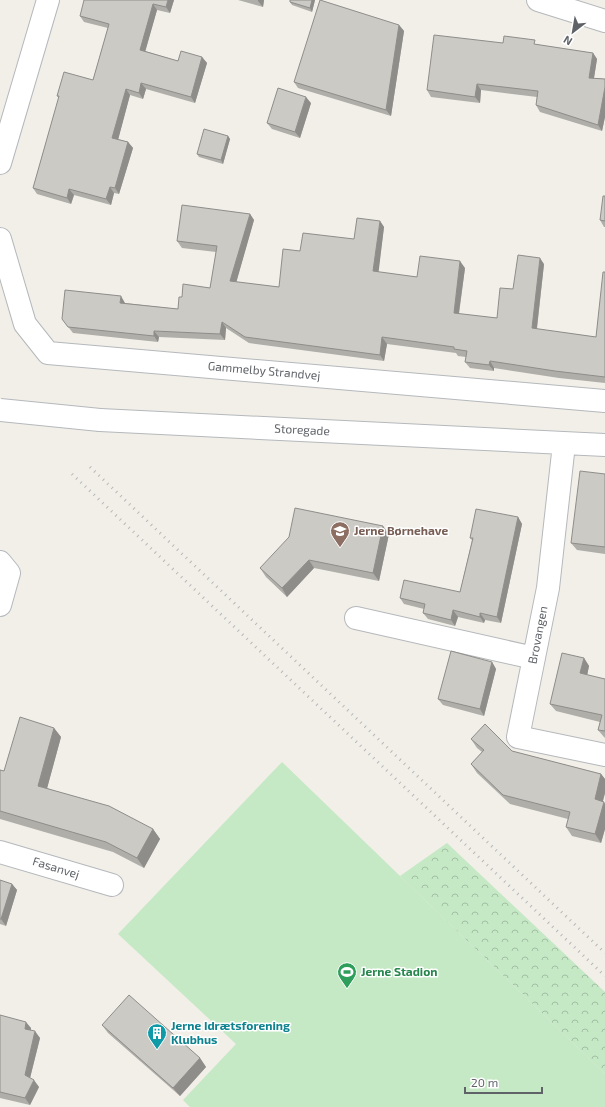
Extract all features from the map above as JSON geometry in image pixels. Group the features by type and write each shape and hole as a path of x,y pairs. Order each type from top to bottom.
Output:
{"street":[{"path":"0,163 48,0"},
{"path":"538,0 605,21"},
{"name":"Gammelby Strandvej","path":"0,238 25,324 48,353 605,401"},
{"name":"Storegade","path":"0,410 100,420 605,445"},
{"name":"Brovangen","path":"564,444 548,588 518,737 605,755"},
{"path":"0,562 9,573 0,605"},
{"path":"356,618 534,658"},
{"name":"Fasanvej","path":"0,852 112,885"}],"green space":[{"name":"Jerne Stadion","path":"282,762 605,1074 605,1107 190,1107 183,1100 236,1044 118,934"},
{"path":"447,843 605,992 605,1074 400,876"}],"building":[{"path":"84,0 168,0 166,7 153,4 140,50 178,61 181,51 202,57 191,97 141,83 139,93 126,89 112,138 128,142 115,188 110,187 106,199 69,189 67,198 33,188 59,96 57,96 64,72 93,80 109,24 80,16"},
{"path":"290,0 312,0 310,8 290,2"},
{"path":"320,0 399,25 386,110 294,82"},
{"path":"434,35 503,43 504,36 535,40 534,44 593,53 589,78 605,79 605,87 598,125 536,105 538,91 477,84 475,97 427,90"},
{"path":"278,88 306,97 295,132 267,123"},
{"path":"204,129 228,136 221,160 197,154"},
{"path":"603,196 605,196 605,221 600,220"},
{"path":"182,205 250,214 230,281 279,287 283,249 300,251 303,233 354,239 357,218 380,221 373,271 417,277 420,256 460,261 454,313 497,318 500,288 513,289 518,255 540,258 532,328 596,337 603,272 605,272 605,377 490,361 489,365 465,362 467,351 454,349 454,347 382,337 380,355 245,337 222,322 220,334 154,331 154,336 68,327 62,319 65,290 121,296 120,303 178,309 179,297 182,297 183,284 210,288 217,246 177,241"},
{"path":"580,471 605,474 605,547 571,543"},
{"name":"Jerne Børnehave","path":"295,508 383,526 373,573 309,560 282,588 260,568 289,537"},
{"path":"476,509 518,517 497,617 480,613 480,617 453,610 451,620 423,613 425,604 400,598 404,580 460,592 473,538 470,538"},
{"path":"451,651 492,662 480,709 438,699"},
{"path":"562,653 584,658 580,673 605,679 605,731 598,730 602,715 550,704"},
{"path":"20,717 54,728 38,786 109,806 153,829 137,858 106,842 0,811 0,770 4,771"},
{"path":"485,724 512,751 601,774 595,799 604,802 595,834 566,827 570,812 503,795 471,764 484,750 471,739"},
{"path":"0,880 12,884 1,919 0,919"},
{"name":"Jerne Idrætsforening Klubhus","path":"129,995 200,1058 173,1088 102,1025"},
{"path":"0,1015 26,1022 25,1029 35,1031 25,1075 34,1080 25,1098 0,1092"}],"railway":[{"path":"90,467 605,953"},
{"path":"72,474 605,976"}],"place":[{"name":"Jerne Børnehave","path":"340,548"},
{"name":"Jerne Stadion","path":"347,989"},
{"name":"Jerne Idrætsforening Klubhus","path":"157,1050"}]}
